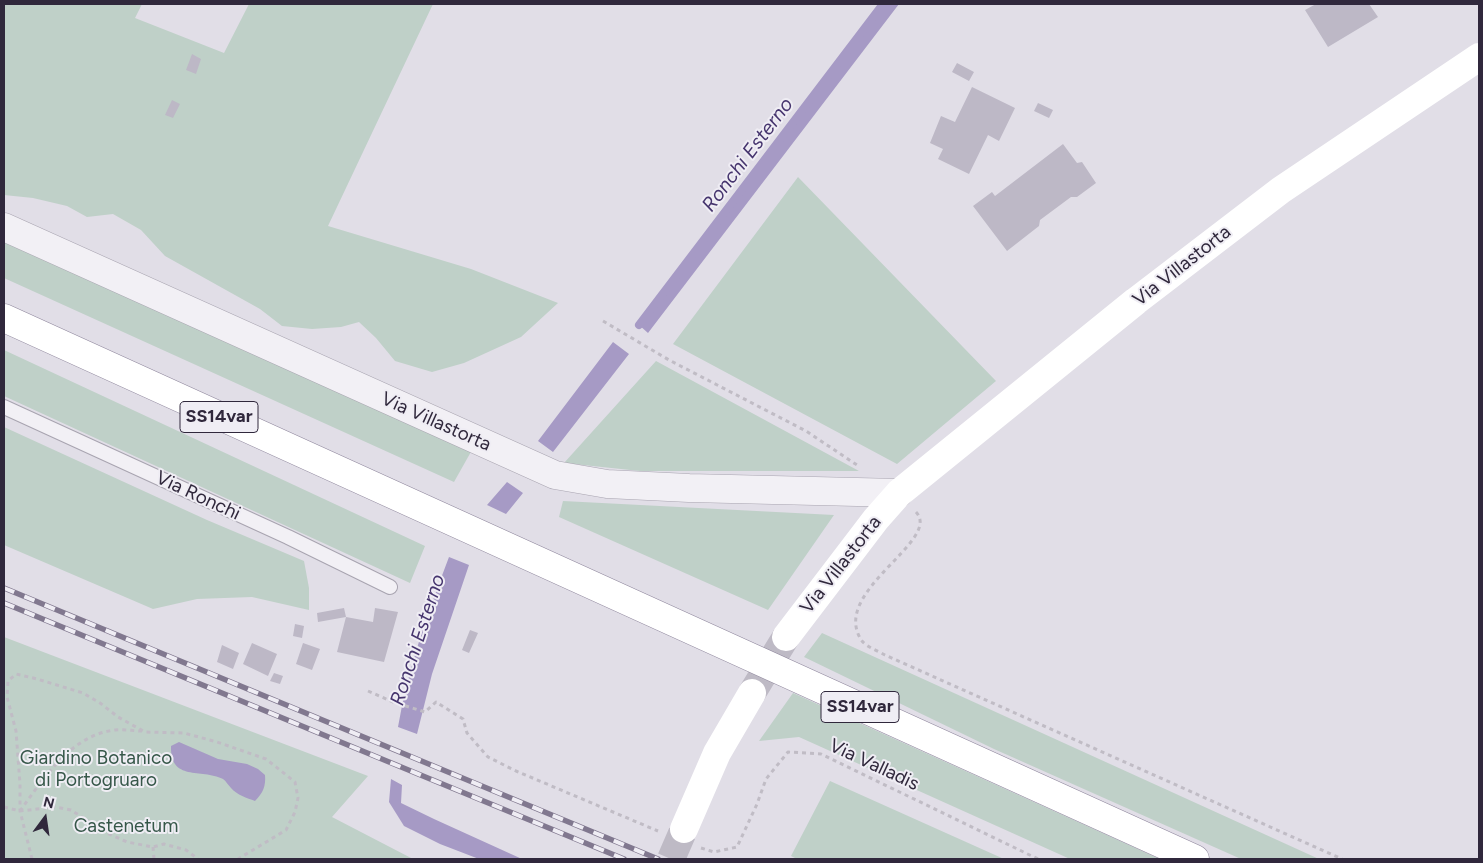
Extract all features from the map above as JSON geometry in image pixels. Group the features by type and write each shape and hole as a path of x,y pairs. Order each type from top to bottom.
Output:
{"main road":[{"name":"Via Villastorta","path":"786,637 876,519 899,494 1136,301 1281,190 1479,57"},
{"name":"SS14var","path":"4,318 1195,859"},
{"path":"680,836 717,753 752,693"}],"street":[{"name":"Via Villastorta","path":"4,227 555,475 607,484 899,494"}],"lane":[{"name":"Via Ronchi","path":"4,407 288,537 390,587"}],"path":[{"path":"603,321 669,360 806,430 860,467"},
{"path":"899,494 919,515 920,529 913,540 866,592 856,612 856,629 863,642 885,655 1342,859"},
{"path":"32,859 20,812 16,731 7,697 8,681 16,674 83,693 118,717 145,732"},
{"path":"368,691 425,712 436,702 463,719 467,733 488,757 516,771 680,836"},
{"path":"20,812 61,758 81,742 98,733 116,729 184,733 266,759 294,782 298,798 295,812 286,830 238,859"},
{"name":"Via Valladis","path":"680,836 714,852 737,847 757,804 766,779 788,752 821,754 1038,859"},
{"path":"4,807 20,812 55,807 70,810 107,833 127,842 153,847 164,844 186,850 198,859"},
{"path":"153,847 154,859"}],"green space":[{"path":"4,4 142,4 135,18 224,53 249,4 433,4 328,226 471,269 558,303 521,337 464,363 432,372 395,361 376,338 359,322 341,327 312,329 282,326 260,309 165,256 141,230 113,214 87,217 67,206 33,198 4,195"},
{"path":"798,177 996,381 897,464 673,344"},
{"path":"4,237 472,450 454,482 4,278"},
{"path":"4,350 425,546 410,583 4,396"},
{"path":"656,361 859,471 640,471 564,463"},
{"path":"4,427 207,520 304,561 309,588 309,610 252,597 197,599 153,609 4,545"},
{"path":"563,501 834,515 768,610 559,517"},
{"path":"822,633 1319,859 1241,859 994,749 804,657"},
{"name":"Giardino Botanico di Portogruaro","path":"4,637 368,776 332,817 413,859 4,859"},
{"path":"793,693 1160,859 1070,859 799,737 759,741"},
{"path":"830,781 1004,859 797,859 791,856"}],"shaded area":[{"path":"883,4 899,4 648,333 639,325"},
{"path":"613,342 629,354 553,452 538,441"},
{"path":"507,482 523,493 506,514 487,505"},
{"path":"449,557 469,565 432,674 417,734 398,727 407,683 419,640"},
{"path":"179,742 218,759 247,764 258,769 265,775 262,792 255,801 236,793 223,779 181,769 176,765 172,757 171,746"},
{"path":"391,779 402,785 401,803 522,859 479,859 440,844 404,826 389,802"}],"building":[{"path":"1316,4 1369,4 1378,17 1328,47 1305,10"},
{"path":"192,54 201,59 196,74 186,70"},
{"path":"957,63 974,72 969,81 952,72"},
{"path":"972,87 1015,108 999,141 988,135 969,174 938,159 943,149 930,143 941,116 955,122"},
{"path":"172,100 180,104 173,118 165,115"},
{"path":"1038,103 1053,110 1049,118 1034,111"},
{"path":"1063,144 1077,163 1082,162 1096,183 1077,197 1071,197 1040,220 1039,226 1007,251 973,206 992,192 995,196"},
{"path":"344,608 346,617 318,622 317,613"},
{"path":"375,608 398,612 384,662 337,652 346,617 373,622"},
{"path":"295,624 304,626 302,638 293,636"},
{"path":"470,630 478,633 469,653 462,650"},
{"path":"252,643 277,654 268,676 243,664"},
{"path":"303,643 320,649 312,670 296,664"},
{"path":"222,645 239,653 233,669 217,662"},
{"path":"274,673 283,676 280,684 270,681"}],"waterway":[{"name":"Ronchi Esterno","path":"639,325 883,4"}],"tunnel":[{"path":"752,693 786,637"},
{"path":"671,859 684,829"}],"railway":[{"path":"4,588 658,859"},
{"path":"4,603 624,859"}],"park label":[{"name":"Castenetum","path":"126,826"}]}
